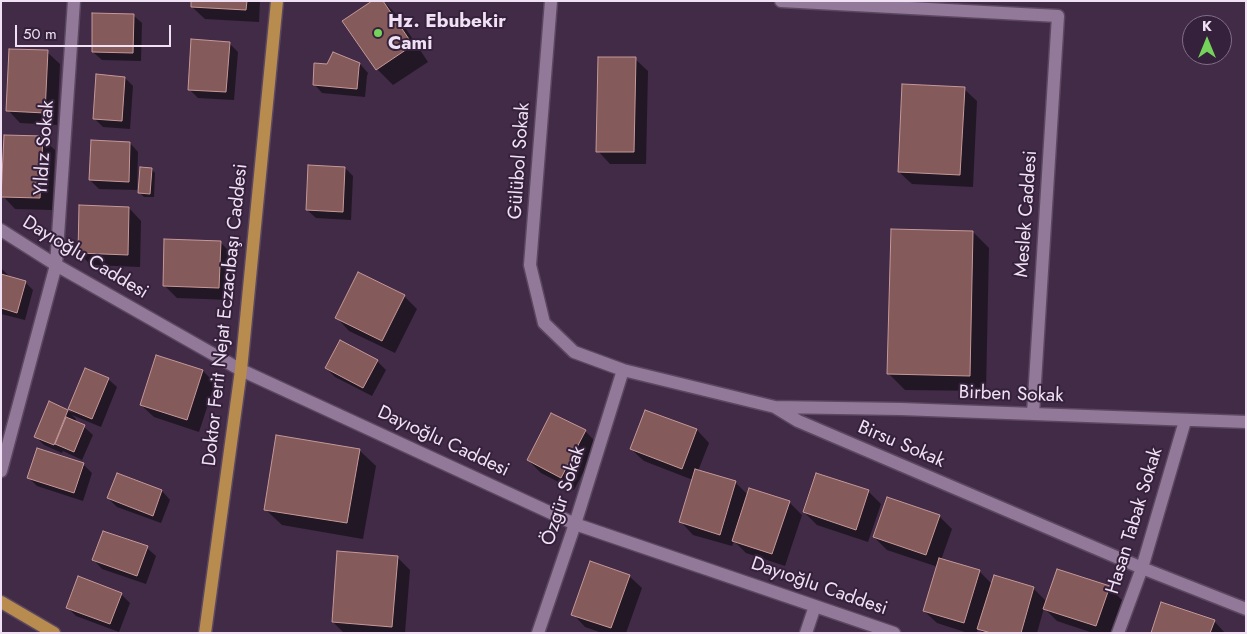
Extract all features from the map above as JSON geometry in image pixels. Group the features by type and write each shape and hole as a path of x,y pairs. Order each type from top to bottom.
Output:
{"main road":[{"name":"Doktor Ferit Nejat Eczacıbaşı Caddesi","path":"205,633 241,370 278,1"},
{"path":"1,602 54,633"}],"street":[{"name":"Yıldız Sokak","path":"1,471 56,265 74,1"},
{"name":"Gülübol Sokak","path":"544,323 530,265 551,1"},
{"name":"Meslek Caddesi","path":"781,1 1058,16 1033,414"},
{"name":"Dayıoğlu Caddesi","path":"1,230 56,265 241,370 575,524 894,633"},
{"name":"Birsu Sokak","path":"544,323 574,352 623,370 775,407 798,421 1142,568 1246,609"},
{"name":"Özgür Sokak","path":"538,633 575,524 623,370"},
{"name":"Birben Sokak","path":"775,407 901,409 1246,422"},
{"name":"Hasan Tabak Sokak","path":"1118,633 1142,568 1186,421"},
{"path":"806,633 816,606"}],"building":[{"path":"191,1 247,1 246,10 191,7"},
{"name":"Hz. Ebubekir Cami","path":"372,1 383,1 413,45 376,70 342,21"},
{"path":"92,13 134,14 133,53 92,52"},
{"path":"191,39 230,42 226,92 188,90"},
{"path":"9,49 48,50 45,113 6,111"},
{"path":"333,52 360,63 357,89 313,85 314,63 327,64"},
{"path":"598,57 636,57 634,152 596,152"},
{"path":"96,74 125,77 122,121 93,119"},
{"path":"902,84 965,87 960,175 898,172"},
{"path":"4,135 43,136 40,198 1,197"},
{"path":"91,140 130,142 129,182 89,180"},
{"path":"308,165 345,167 343,212 306,210"},
{"path":"140,167 152,168 150,194 138,193"},
{"path":"79,205 129,207 128,255 78,253"},
{"path":"891,229 973,231 970,376 887,374"},
{"path":"164,239 221,241 219,288 163,286"},
{"path":"358,272 405,295 382,341 335,318"},
{"path":"1,274 26,281 17,313 1,308"},
{"path":"340,340 378,360 363,388 325,368"},
{"path":"156,355 203,370 187,420 140,405"},
{"path":"85,368 109,378 92,419 68,409"},
{"path":"49,401 68,410 54,445 34,437"},
{"path":"645,410 697,429 682,469 630,449"},
{"path":"551,413 586,430 561,478 527,460"},
{"path":"66,417 85,425 74,452 55,444"},
{"path":"276,435 360,449 347,523 264,510"},
{"path":"37,448 84,463 74,493 27,478"},
{"path":"695,469 736,481 720,535 679,522"},
{"path":"117,473 162,490 153,516 107,498"},
{"path":"816,473 869,490 856,530 803,512"},
{"path":"749,488 790,501 772,554 732,541"},
{"path":"887,497 940,515 926,555 873,537"},
{"path":"103,531 148,546 137,576 92,560"},
{"path":"337,551 398,556 392,627 332,622"},
{"path":"939,558 980,570 964,623 923,611"},
{"path":"590,561 630,575 611,628 571,615"},
{"path":"1057,569 1110,586 1096,626 1043,609"},
{"path":"994,575 1034,587 1021,633 991,633 977,629"},
{"path":"78,576 122,593 110,624 66,608"},
{"path":"1161,602 1215,620 1210,633 1151,633"}],"place":[{"name":"Hz. Ebubekir Cami","path":"378,33"}]}
